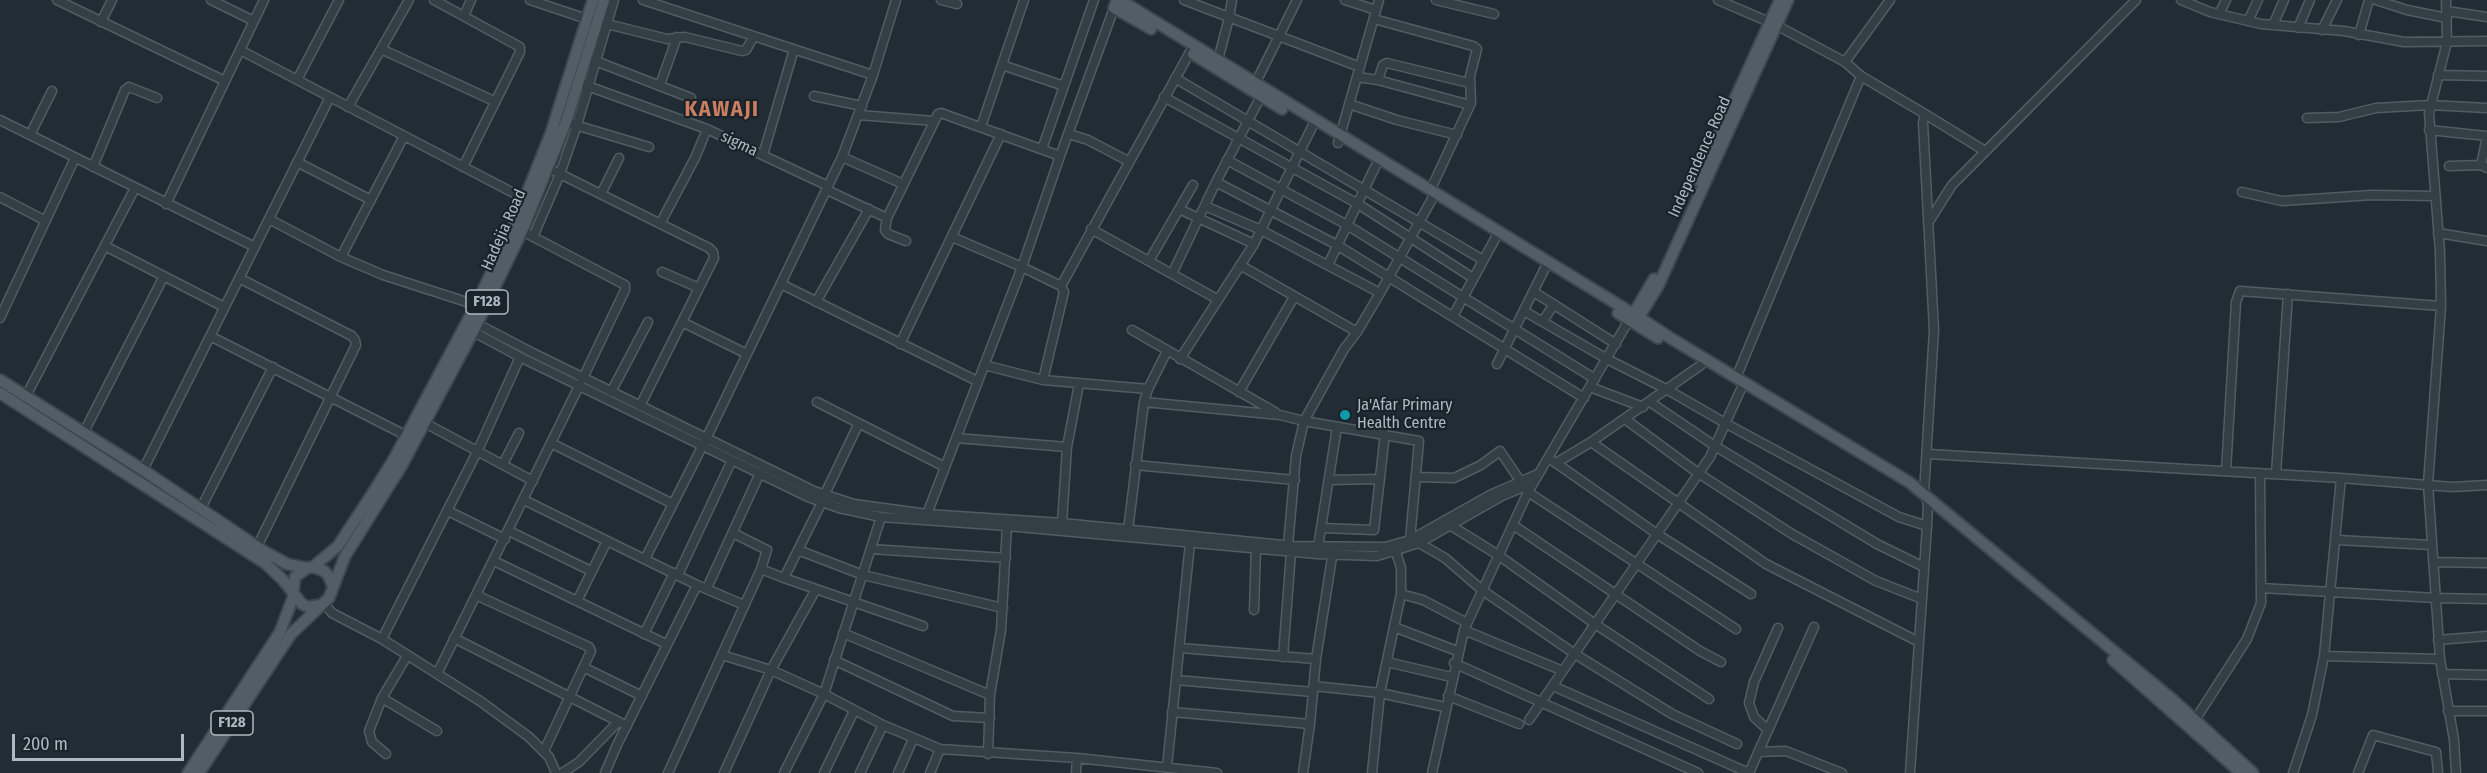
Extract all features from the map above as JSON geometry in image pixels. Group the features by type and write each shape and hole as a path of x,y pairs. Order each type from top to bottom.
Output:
{"main road":[{"name":"Hadejia Road","path":"310,567 338,546 394,459 405,435 471,325 522,231 548,168 572,124 584,85 591,60 597,22 592,0"},
{"name":"Hadejia Road","path":"333,586 345,556 402,465 425,423 471,325 476,305 525,199 604,0"},
{"name":"Independence Road","path":"1634,319 1658,286 1773,24 1780,0"},
{"name":"Independence Road","path":"1773,24 1788,0"},
{"path":"1117,3 1261,96 1312,127 1338,139 1634,319 1701,365 1820,432"},
{"path":"1117,3 1218,60 1376,165 1431,195 1545,268 1737,378 1926,498 2195,720 2253,773"},
{"path":"0,380 143,470 256,547 287,564 310,567 328,575 333,586"},
{"path":"0,393 265,563 302,604 308,607 322,604"},
{"name":"F128","path":"188,773 273,643 287,617 294,594 295,577 310,567"},
{"name":"F128","path":"199,773 291,634 329,598 333,586"},
{"path":"2059,610 2241,773"}],"street":[{"path":"57,0 72,3 101,22 225,81"},
{"path":"101,22 112,0"},
{"path":"212,0 254,21"},
{"path":"166,204 264,0"},
{"path":"297,80 339,0"},
{"path":"348,107 409,0"},
{"path":"434,0 520,47 520,52 494,101 464,167"},
{"path":"464,16 471,0"},
{"path":"530,0 597,22 667,39 685,37 742,51 746,50 754,36"},
{"path":"597,22 614,0"},
{"path":"643,0 873,75"},
{"path":"645,559 705,442 842,157 873,75 896,0"},
{"path":"941,0 957,4"},
{"path":"981,127 1024,0"},
{"path":"1042,149 1094,0"},
{"path":"1184,0 1360,68"},
{"path":"1218,60 1232,0"},
{"path":"1255,84 1297,0"},
{"path":"1283,657 1294,480 1298,443 1304,421 1420,221 1470,105 1472,99 1469,83 1477,52 1473,46 1375,15 1345,0"},
{"path":"1338,139 1379,0"},
{"path":"1436,0 1494,14"},
{"path":"1718,0 1773,24 1845,62 1861,76 1985,151"},
{"path":"1845,62 1890,0"},
{"path":"1928,224 1952,185 2136,0"},
{"path":"2181,0 2219,14 2273,25 2404,42 2487,41"},
{"path":"2219,14 2226,0"},
{"path":"2248,21 2258,0"},
{"path":"2273,25 2284,0"},
{"path":"2298,27 2310,0"},
{"path":"2322,30 2337,0"},
{"path":"2359,35 2369,0"},
{"path":"2376,0 2406,10 2487,17"},
{"path":"2446,0 2447,42 2430,105 2429,130 2438,233 2441,306 2428,484 2439,659 2456,773"},
{"path":"927,514 1022,267 1060,156 1117,3"},
{"path":"660,85 676,37"},
{"path":"381,49 494,101"},
{"path":"763,155 794,49"},
{"path":"240,50 525,199"},
{"path":"1060,286 1190,52"},
{"path":"591,60 691,98"},
{"path":"1378,80 1383,65 1387,63 1469,83"},
{"path":"1002,65 1065,86"},
{"path":"2438,75 2487,76"},
{"path":"1737,378 1861,76"},
{"path":"1357,77 1378,80 1470,105"},
{"path":"1175,78 1483,260"},
{"name":"sigma","path":"584,85 707,129 887,218"},
{"path":"93,167 125,90 129,87 157,98"},
{"path":"30,135 52,91"},
{"path":"814,96 862,106"},
{"path":"1173,274 1216,182 1261,96"},
{"path":"143,470 330,97"},
{"path":"1164,98 1358,204 1473,279"},
{"path":"1349,104 1397,120 1457,135"},
{"path":"2307,118 2339,117 2376,108 2430,105 2487,108"},
{"path":"906,242 888,234 885,230 887,218 934,121 941,113 1060,156"},
{"path":"1910,773 1927,526 1926,498 1934,330 1923,123 1925,114"},
{"path":"859,115 934,121"},
{"path":"0,120 255,247"},
{"path":"533,237 560,174 572,124 650,147"},
{"path":"1180,359 1262,230 1312,127"},
{"path":"660,224 695,158 707,129"},
{"path":"2429,130 2487,136 2484,166 2449,166"},
{"path":"900,344 1001,134"},
{"path":"1069,134 1088,140 1128,161"},
{"path":"341,257 404,136"},
{"path":"842,157 903,184"},
{"path":"0,318 75,158"},
{"path":"601,194 620,158"},
{"path":"1227,160 1347,225 1595,379"},
{"path":"297,162 371,200"},
{"path":"1328,265 1376,165"},
{"path":"548,168 713,252 714,258 640,406"},
{"path":"1216,182 1337,245 1584,398"},
{"path":"1149,261 1192,184"},
{"path":"26,396 135,188"},
{"path":"2242,192 2282,201 2372,195 2435,196"},
{"path":"0,197 44,220"},
{"path":"1205,206 1262,230 1380,293"},
{"path":"1179,208 1254,244"},
{"path":"816,302 869,209"},
{"path":"269,219 341,257 383,275 476,305"},
{"path":"1091,229 1217,299"},
{"path":"436,674 525,500 625,290 625,285 522,231"},
{"path":"2438,233 2487,241"},
{"path":"952,237 1022,267 1060,286 1064,292 1064,300 1043,380"},
{"path":"1453,316 1496,237"},
{"path":"105,246 224,307"},
{"path":"1239,265 1357,332"},
{"path":"1497,364 1545,268"},
{"path":"662,272 699,288"},
{"path":"84,432 164,276"},
{"path":"239,278 356,340 356,345 256,547"},
{"path":"781,285 977,381"},
{"path":"2226,471 2237,294 2243,289 2441,306"},
{"path":"1534,292 1616,344"},
{"path":"2276,474 2288,294"},
{"path":"1239,392 1294,297"},
{"path":"1543,321 1554,304"},
{"path":"1524,310 1607,359 1899,517 1927,526"},
{"path":"1552,461 1590,387 1624,331 1634,319"},
{"path":"611,392 648,322"},
{"path":"682,322 747,354"},
{"path":"471,325 520,357 611,392 640,406 705,442 732,460 854,512 881,517 1099,531 1128,530 1290,549 1318,547 1333,552 1414,542 1502,496 1533,483"},
{"path":"471,325 823,499 927,514 1062,524 1190,543 1377,556 1396,552 1490,495 1538,474 1552,461 1592,442 1701,365"},
{"path":"1132,330 1280,415"},
{"path":"210,336 405,435"},
{"path":"1128,530 1144,402 1167,351"},
{"path":"382,639 478,450 520,357"},
{"path":"984,365 1043,380 1148,389"},
{"path":"200,510 273,367"},
{"path":"1062,524 1067,447 1079,384"},
{"path":"1590,387 1646,405 1878,544 1924,567"},
{"path":"1529,720 1698,473 1715,446 1742,389"},
{"path":"817,402 945,467"},
{"path":"1144,402 1280,415 1419,441 1414,542"},
{"path":"1625,419 1698,473 1792,534 1876,581 1922,599"},
{"path":"425,423 533,481"},
{"path":"784,578 860,423"},
{"path":"1318,547 1337,427"},
{"path":"503,464 519,433"},
{"path":"1322,528 1374,530 1378,479 1385,434"},
{"path":"956,438 1067,447"},
{"path":"1592,442 1766,564 1919,642"},
{"path":"551,443 673,504"},
{"path":"1417,477 1455,478 1481,465 1500,451 1521,482"},
{"path":"1928,454 2341,478 2452,487 2487,485"},
{"path":"644,634 732,460"},
{"path":"1552,461 1657,534 1751,594"},
{"path":"1135,465 1294,480"},
{"path":"707,588 760,472"},
{"path":"2195,720 2247,639 2258,613 2261,588 2260,473"},
{"path":"1432,773 1454,663 1465,626 1538,474"},
{"path":"2293,773 2312,716 2324,656 2337,540 2341,478"},
{"path":"1329,480 1378,479"},
{"path":"1528,492 1736,629"},
{"path":"525,500 697,585 744,605"},
{"path":"448,511 591,572"},
{"path":"784,773 824,694 881,517"},
{"path":"1450,525 1498,555 1595,624 1709,699"},
{"path":"1512,525 1700,651 1721,662"},
{"path":"988,754 990,695 1001,630 1007,526"},
{"path":"668,773 762,570 767,550 733,533"},
{"path":"2337,540 2432,545"},
{"path":"577,601 607,541"},
{"path":"1414,542 1445,558 1482,590 1575,654 1672,714 1737,744"},
{"path":"1167,767 1190,543"},
{"path":"1254,610 1257,548"},
{"path":"798,549 862,575 1003,608"},
{"path":"871,549 1006,558"},
{"path":"1303,773 1316,659 1333,552"},
{"path":"1372,773 1380,693 1401,594 1401,568 1396,552"},
{"path":"494,561 666,644"},
{"path":"2433,562 2487,563"},
{"path":"762,570 923,626"},
{"path":"605,773 666,644 697,585"},
{"path":"2261,588 2436,598 2487,598"},
{"path":"724,773 771,670 816,589"},
{"path":"1401,594 1423,600 1465,626 1563,671"},
{"path":"476,595 589,647 591,654 544,752"},
{"path":"322,604 332,613 382,639 407,657 480,701 529,737 544,752 556,773"},
{"path":"1394,627 1457,651"},
{"path":"1553,686 1746,773 1758,752 1814,627"},
{"path":"1768,730 1754,717 1749,703 1754,682 1778,628"},
{"path":"843,633 990,695"},
{"path":"2438,639 2487,636"},
{"path":"454,638 627,726"},
{"path":"1180,648 1316,659"},
{"path":"722,655 771,670 824,694 883,725 940,749 988,754 1077,758 1143,769 1167,767 1217,773"},
{"path":"2324,656 2439,659"},
{"path":"386,754 372,742 369,730 382,698 407,657"},
{"path":"834,660 953,716 990,718"},
{"path":"1387,662 1451,677"},
{"path":"1454,663 1698,773"},
{"path":"585,668 642,696"},
{"path":"2442,674 2487,675"},
{"path":"1176,680 1380,693 1445,707"},
{"path":"1448,696 1519,724"},
{"path":"382,698 437,731"},
{"path":"824,773 854,711"},
{"path":"2448,711 2487,711"},
{"path":"1172,712 1310,724"},
{"path":"562,773 579,762 618,722"},
{"path":"860,773 883,725"},
{"path":"2358,773 2371,738 2376,735 2436,752 2438,773"},
{"path":"898,773 914,739"},
{"path":"930,773 940,749"},
{"path":"1758,752 1786,751 1842,773"},
{"path":"1076,773 1077,758"}],"place":[{"name":"Ja'Afar Primary Health Centre","path":"1345,415"}],"district":[{"name":"KAWAJI","path":"722,110"}]}
